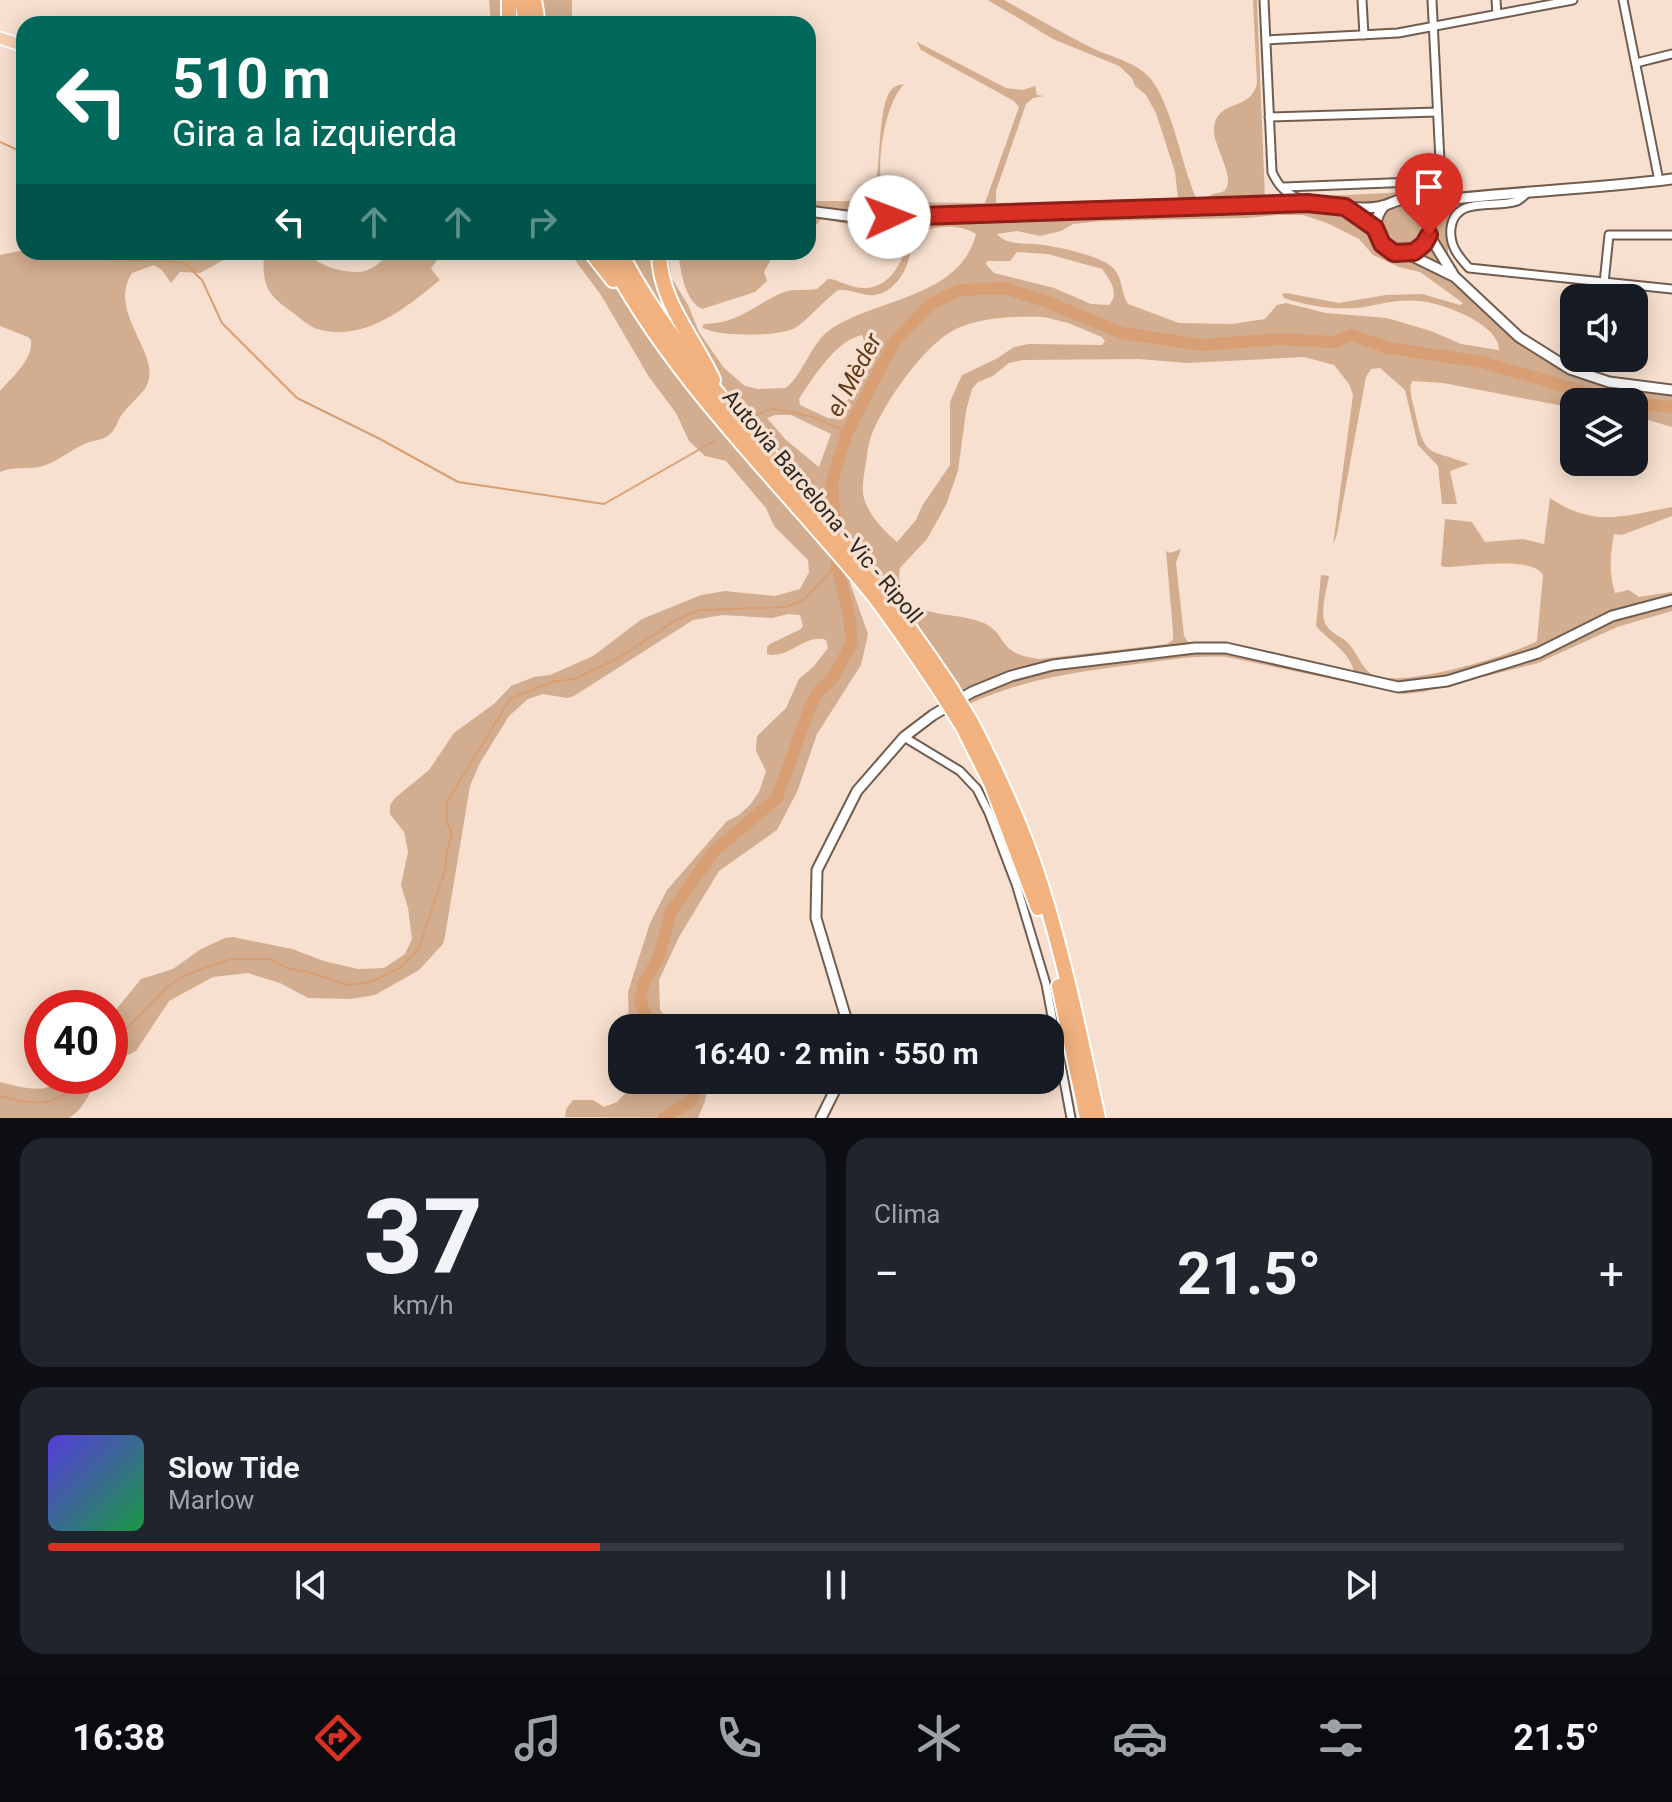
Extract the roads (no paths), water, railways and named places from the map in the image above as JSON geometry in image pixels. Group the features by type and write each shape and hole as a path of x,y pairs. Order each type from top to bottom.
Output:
{"highway":[{"path":"597,260 624,294 630,295"},
{"name":"Autovia Barcelona - Vic - Ripoll","path":"610,260 675,362 727,427 871,593 945,689"},
{"name":"Autovia Barcelona - Vic - Ripoll","path":"625,260 661,321 721,398 872,576 998,772 1041,886 1072,999 1098,1118"},
{"path":"660,260 678,319 721,398"},
{"name":"Autovia Barcelona - Vic - Ripoll","path":"967,724 1033,892 1063,1002 1087,1118"}],"street":[{"path":"1264,0 1272,172 1285,193 1307,203"},
{"path":"1362,0 1364,35"},
{"path":"1284,187 1441,181 1432,0"},
{"path":"1496,0 1497,14"},
{"path":"1266,40 1398,33 1549,2 1573,0"},
{"path":"1623,0 1659,181"},
{"path":"1636,63 1672,54"},
{"path":"1269,117 1437,112"},
{"path":"1416,203 1450,197 1672,179"},
{"path":"1527,193 1516,202 1476,204 1460,212 1452,222 1450,236 1456,253 1469,268 1672,289"},
{"path":"1408,254 1421,247 1429,235 1434,210 1450,197"},
{"path":"816,212 862,218 1307,203 1345,207 1384,206 1401,199 1416,203 1426,211 1430,221"},
{"path":"1384,206 1378,213 1375,228 1384,247 1394,253 1408,254 1455,277"},
{"path":"1345,207 1375,228"},
{"path":"1429,235 1455,277 1519,337 1570,369 1609,382 1672,390"},
{"path":"1604,283 1609,235 1672,235"},
{"path":"1455,277 1448,260 1461,259"},
{"path":"845,1014 816,918 817,870 857,791 904,737 972,692 1011,676 1053,665 1182,649 1226,648 1398,687 1422,685 1538,653 1612,616 1672,600"},
{"path":"904,737 960,771 977,789 989,813 1016,884 1046,984 1071,1118"},
{"path":"821,1118 833,1094"}],"waterway":[{"path":"0,142 16,149"},
{"path":"110,260 183,262 202,280 222,323 297,398 458,482 604,504 716,440"},
{"name":"el Mèder","path":"646,1014 640,1000 644,983 658,959 671,912 714,851 777,798 810,707 818,692 832,679 852,643 837,564 832,481 847,433 894,342 931,304 960,290 1004,288 1045,301 1122,333 1202,345 1282,339 1334,342 1351,335 1389,348 1482,362 1570,388"},
{"name":"el Mèder","path":"1648,404 1672,407"},
{"path":"756,416 770,408 813,417 848,432"},
{"path":"128,1027 167,987 183,976 230,959 270,959 289,969 348,985 371,982 402,967 419,948 445,871 452,834 446,821 447,802 510,699 552,682 575,679 620,657 676,620 699,610 786,607 805,599 837,564"},
{"path":"0,1096 36,1103 65,1094"},
{"name":"el Mèder","path":"664,1118 692,1100 694,1094"}]}
